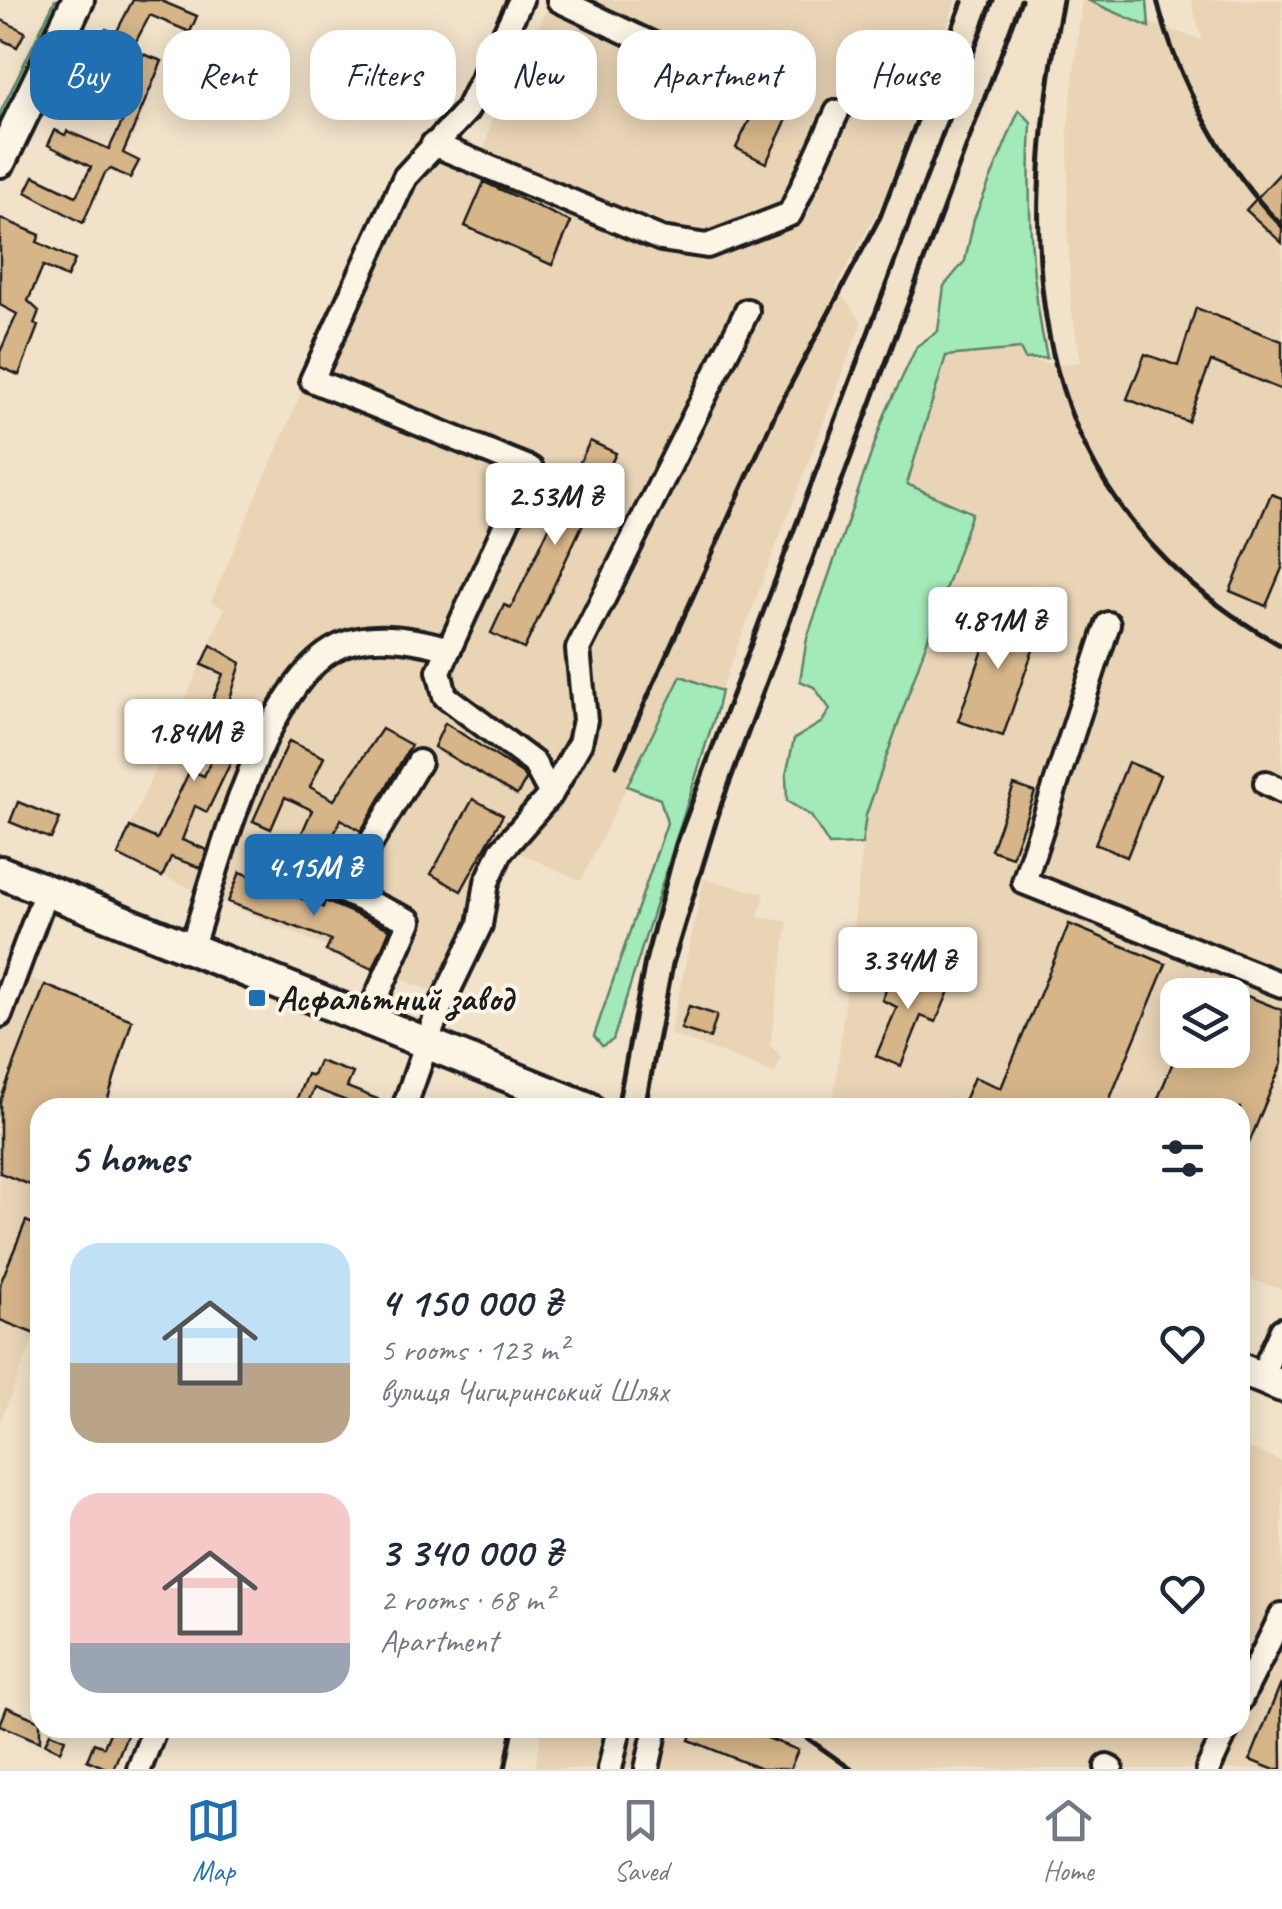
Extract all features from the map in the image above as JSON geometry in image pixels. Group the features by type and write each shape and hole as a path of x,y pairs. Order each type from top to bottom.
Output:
{"main road":[{"path":"0,161 78,0"},
{"path":"0,872 563,1098"}],"street":[{"path":"521,0 467,110 405,177 312,380 530,469 439,670 446,696 534,763 551,794"},
{"path":"559,0 622,30"},
{"path":"434,144 661,239 707,246 790,214 836,114"},
{"path":"408,1098 438,1014 480,925 487,882 501,851 551,794 580,743 585,720 578,649 746,311"},
{"path":"1108,624 1024,882 1282,984"},
{"path":"191,949 269,726 308,671 335,648 366,638 418,640 449,648"},
{"path":"342,891 419,762"},
{"path":"274,865 410,921 366,1019"},
{"path":"0,1015 46,890"},
{"path":"1261,1377 1282,1330"},
{"path":"1250,1680 1282,1615"},
{"path":"138,1769 151,1738"},
{"path":"610,1769 617,1738"},
{"path":"647,1769 654,1738"},
{"path":"1208,1769 1222,1738"}],"shaded area":[{"path":"553,0 956,0 945,30 836,30 836,120 913,120 885,197 836,287 862,322 721,690 680,676 581,881 509,848 440,995 117,857 225,608 211,602 334,317 415,173 443,163 472,176 484,152 492,120 597,120 597,30 536,30"},
{"path":"1082,0 1202,40 1191,0 1282,0 1282,1289 1250,1279 1250,1098 834,1098 866,815 972,513 907,485 946,356 1021,349 1026,359 1055,365 1081,362 1071,305 1068,128"},
{"path":"704,879 765,894 758,917 788,922 770,1045 781,1058 775,1073 670,1034"},
{"path":"0,966 132,1020 108,1098 30,1098 30,1346 0,1422"},
{"path":"1250,1448 1282,1461 1282,1769 658,1769 665,1738 1250,1738"},
{"path":"540,1738 643,1738 636,1769 535,1769"}],"green space":[{"path":"55,0 69,0 54,30 40,30"},
{"path":"1087,0 1147,0 1149,27"},
{"path":"30,51 30,79 0,140 0,113"},
{"path":"1019,110 1031,122 1031,240 1047,358 1025,359 1020,349 946,356 907,484 972,513 866,815 862,844 829,845 811,816 787,801 786,775 794,739 822,722 830,709 814,687 800,681 807,638 885,414 917,346 938,331 944,286 965,261 974,219"},
{"path":"681,676 721,691 613,1040 602,1046 594,1036 667,823 660,799 627,786"}],"building":[{"path":"133,0 159,0 197,16 191,30 150,15 142,30 118,30"},
{"path":"0,19 25,32 17,47 0,39"},
{"path":"143,54 162,61 143,106"},
{"path":"123,120 137,120 123,153 139,161 130,178 111,169 105,173 83,223 26,192 34,176 76,196 91,167 48,145 55,130 65,135 67,131 109,149"},
{"path":"749,120 786,120 766,163 736,148"},
{"path":"1282,171 1282,243 1246,210"},
{"path":"484,182 571,222 552,265 465,226"},
{"path":"0,218 40,235 37,242 75,260 67,277 43,266 28,301 39,311 34,324 38,326 19,375 0,367 0,352 17,314 0,305"},
{"path":"1196,308 1282,341 1282,390 1211,361 1188,422 1127,399 1145,354 1178,366"},
{"path":"590,441 616,453 524,649 491,633 504,605 511,608"},
{"path":"1271,494 1282,498 1282,568 1266,606 1230,591"},
{"path":"985,611 1040,630 1003,736 958,721 984,647 973,643"},
{"path":"211,645 241,663 228,705 246,713 243,719 250,722 207,812 195,806 182,840 207,850 201,868 171,857 162,877 118,855 130,827 157,839 190,770 204,776 225,730 215,725 224,706 212,701 223,674 202,665"},
{"path":"445,723 522,773 526,780 517,795 434,747"},
{"path":"382,729 411,745 361,831 341,819 329,845 317,840 308,862 274,850 281,835 298,842 312,810 285,797 271,829 253,821 289,741 324,757 310,787 334,800"},
{"path":"1128,762 1160,775 1127,857 1095,844"},
{"path":"1014,785 1035,792 1012,857 991,850"},
{"path":"473,799 503,815 461,891 431,874"},
{"path":"18,802 60,819 51,839 10,822"},
{"path":"240,872 285,887 283,891 323,907 325,901 390,929 373,969 326,951 331,940 228,902"},
{"path":"1069,924 1166,964 1110,1098 965,1098 974,1077 1001,1088"},
{"path":"895,968 949,991 936,1022 921,1016 901,1066 876,1056 897,1007 882,1000"},
{"path":"45,985 132,1020 108,1098 30,1098 30,1185 0,1173 0,1101"},
{"path":"1250,997 1282,1010 1282,1063 1250,1141 1250,1098 1158,1098 1171,1068 1250,1068"},
{"path":"689,1006 717,1015 710,1038 681,1029"},
{"path":"319,1061 353,1073 347,1087 375,1098 339,1098 314,1088 310,1098 297,1098 307,1074 313,1076"},
{"path":"26,1221 30,1223 30,1332 0,1320 0,1284"},
{"path":"1281,1683 1282,1769 1272,1769 1250,1760"},
{"path":"7,1707 30,1717 30,1738 0,1725"},
{"path":"48,1738 65,1739 60,1751 45,1744"},
{"path":"108,1738 126,1738 113,1769 87,1760 94,1743 104,1747"},
{"path":"767,1738 798,1750 790,1769 761,1769 689,1740"}],"railway":[{"path":"619,1098 645,961 676,844 993,0"},
{"path":"647,1098 673,964 722,803 1021,0"},
{"path":"1063,0 1047,97 1039,191 1041,281 1056,367 1086,447 1132,521 1196,588 1282,646"},
{"path":"1157,0 1177,61 1205,121 1241,177 1282,226"},
{"path":"617,765 777,410 880,217 962,2"},
{"path":"505,1769 511,1738"},
{"path":"807,1738 851,1769"}],"place":[{"name":"Асфальтний завод","path":"257,998"}]}
